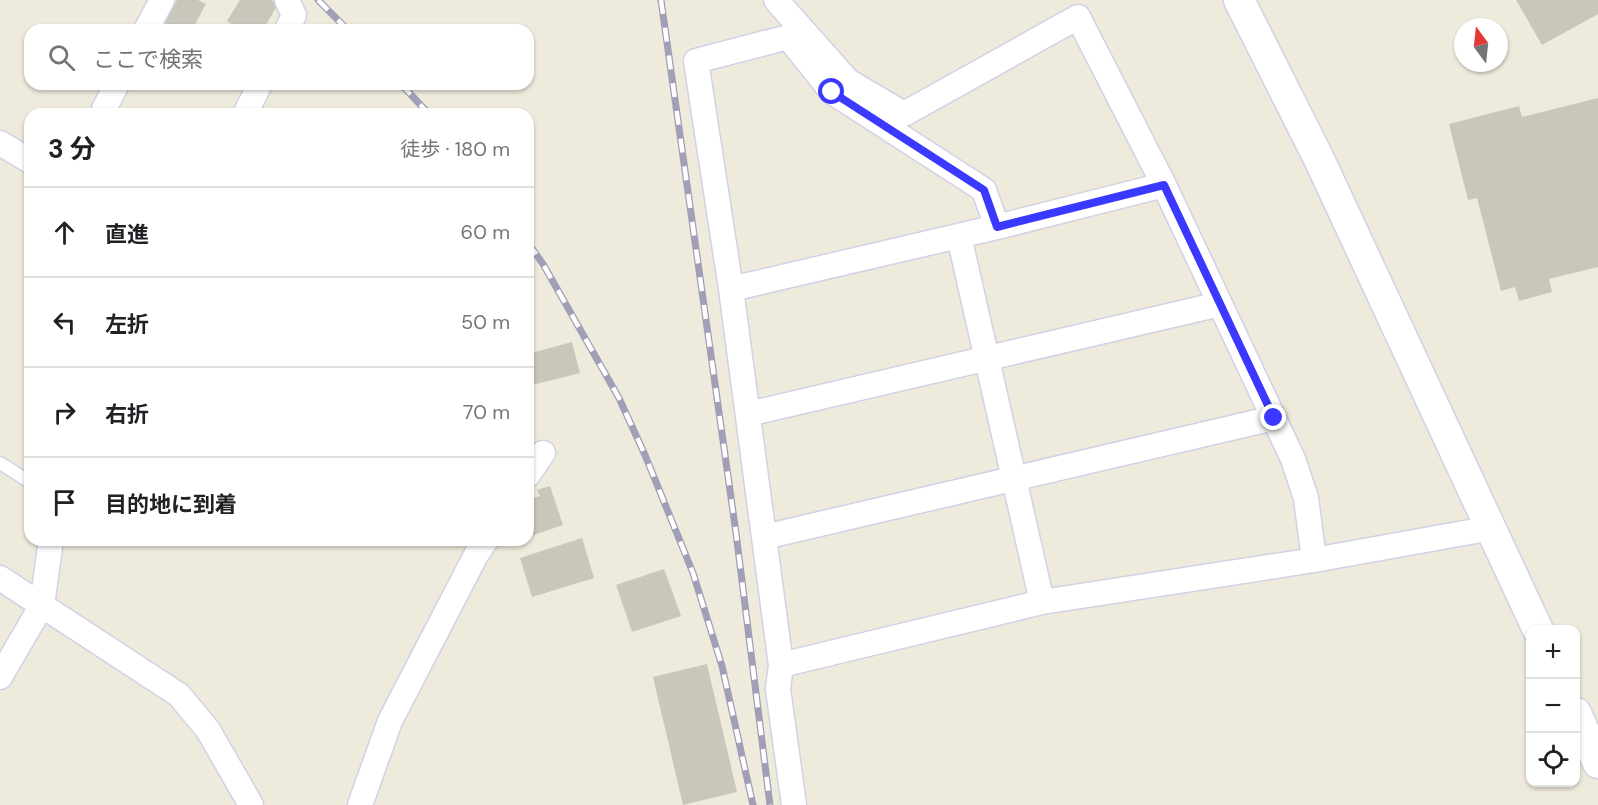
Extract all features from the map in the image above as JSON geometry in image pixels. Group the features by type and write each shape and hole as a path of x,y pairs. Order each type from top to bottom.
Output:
{"street":[{"path":"149,24 162,0"},
{"path":"287,0 294,15 290,24"},
{"path":"776,0 848,81 904,114 1078,17 1164,185 1293,459 1306,498 1314,560"},
{"path":"1239,0 1319,159 1536,625"},
{"path":"794,805 778,689 781,665 748,414 696,61 788,37 832,92 984,190 997,227"},
{"path":"105,108 114,90"},
{"path":"248,108 257,90"},
{"path":"0,142 24,156"},
{"path":"731,289 997,227 1164,185"},
{"path":"959,236 1042,602"},
{"path":"748,414 1220,304"},
{"path":"764,537 1274,418"},
{"path":"534,466 543,453"},
{"path":"781,665 1042,602 1314,560 1492,528"},
{"path":"0,676 42,605 50,546"},
{"path":"360,805 390,721 482,546"},
{"path":"0,578 180,695 208,730 251,805"},
{"path":"1580,724 1598,763"}],"lane":[{"path":"0,462 24,478"}],"building":[{"path":"177,0 198,0 206,4 195,24 165,23"},
{"path":"240,0 271,0 278,4 266,24 232,24 227,21"},
{"path":"1516,0 1598,0 1598,14 1542,45"},
{"path":"1598,98 1598,267 1549,279 1552,292 1519,301 1515,287 1501,291 1477,198 1468,200 1449,124 1519,106 1522,117"},
{"path":"572,342 580,373 534,384 534,352"},
{"path":"550,486 563,525 534,535 534,498 540,496 537,490"},
{"path":"582,538 594,578 532,597 520,558"},
{"path":"664,569 681,616 632,632 616,585"},
{"path":"707,664 737,792 683,805 653,677"}],"railway":[{"path":"318,0 342,24"},
{"path":"661,0 736,533 770,805"},
{"path":"407,90 423,108"},
{"path":"534,251 619,398 693,573 722,666 753,805"}],"route":[{"path":"832,92 984,190 997,227 1164,185 1274,418"}]}
